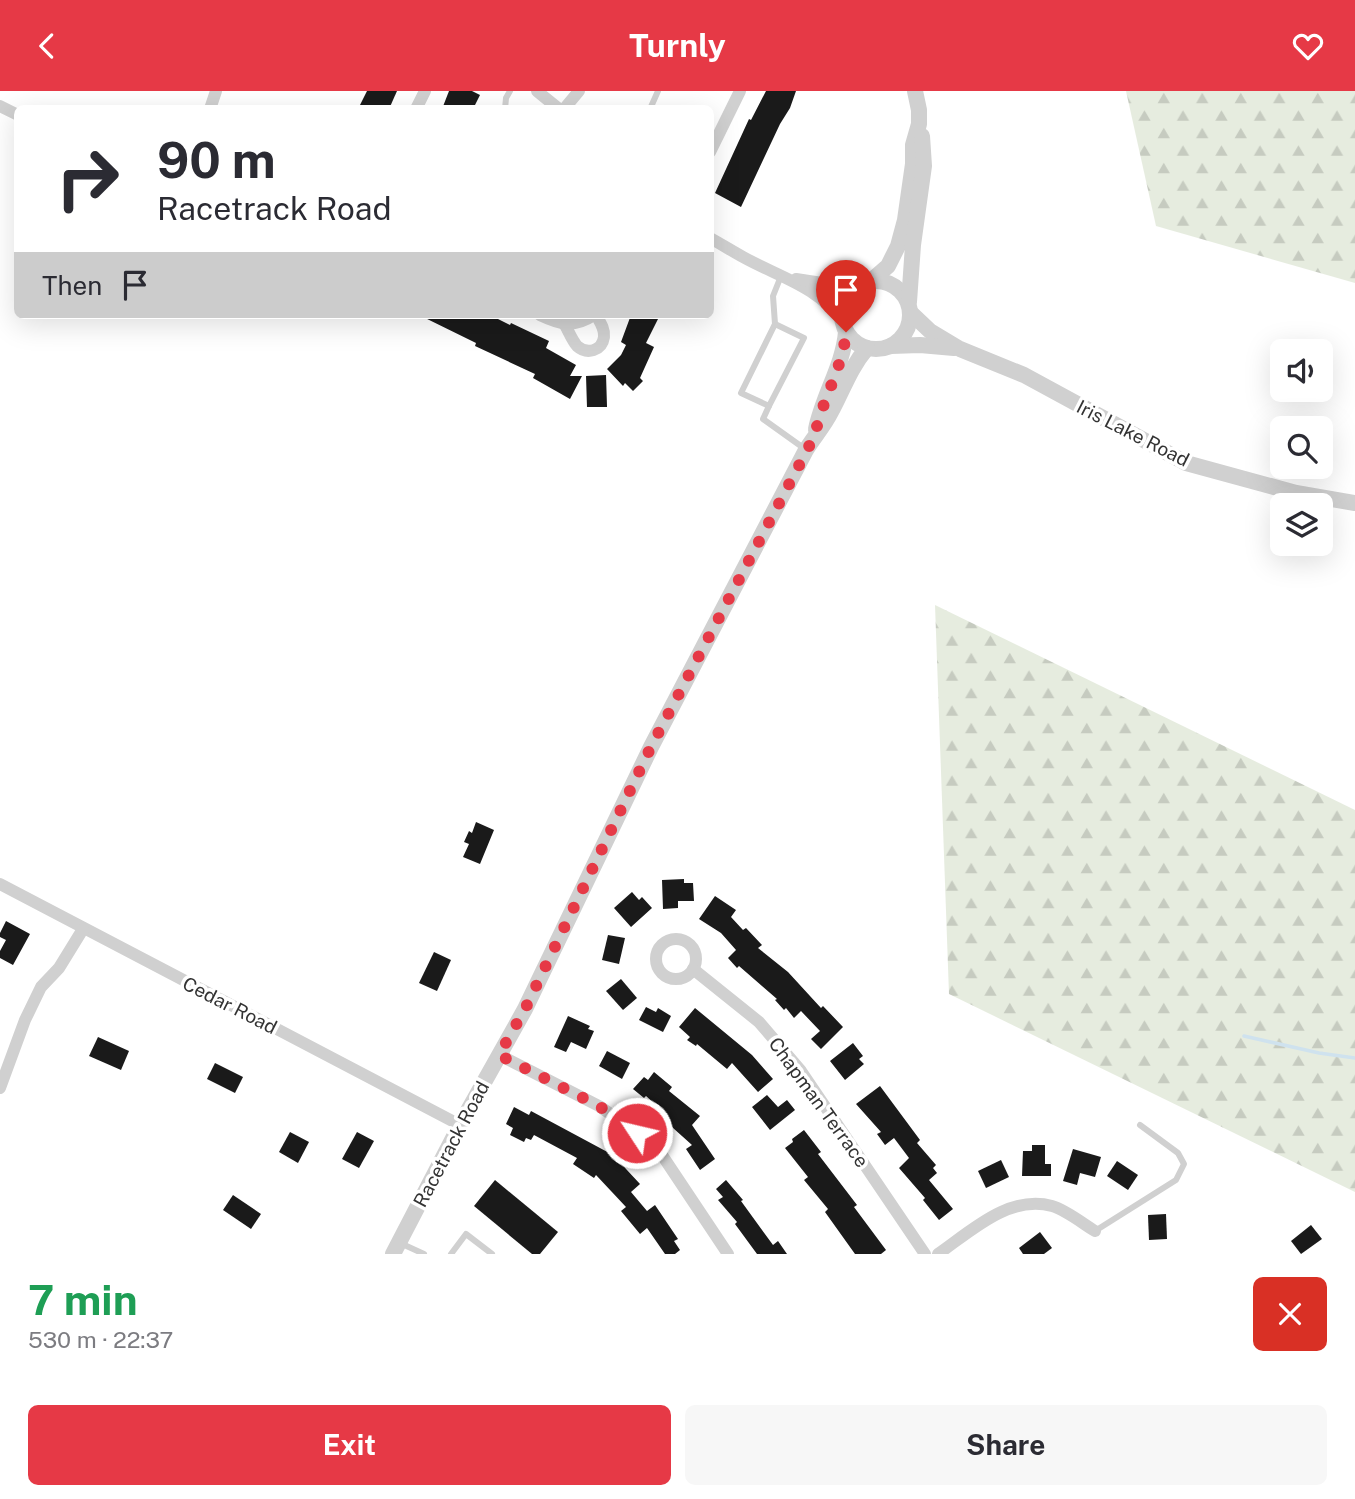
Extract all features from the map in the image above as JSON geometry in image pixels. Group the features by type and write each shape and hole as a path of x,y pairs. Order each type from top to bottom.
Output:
{"street":[{"path":"537,91 556,105"},
{"path":"566,105 579,91"},
{"path":"714,144 740,91"},
{"path":"714,239 744,258 787,277 831,305 851,339 867,348 891,346 906,333 913,245 925,166 915,91"},
{"path":"844,326 842,309 845,299 852,289 888,266 898,246 909,198 913,145 919,124"},
{"path":"787,277 835,285 884,280 903,292 910,308"},
{"name":"Iris Lake Road","path":"910,308 930,331 960,349 1024,375 1186,463 1296,493 1355,503"},
{"path":"550,319 565,325 586,319"},
{"path":"565,325 578,347 594,351 600,347 604,338 597,319"},
{"name":"Racetrack Road","path":"815,435 820,411 839,365 844,326"},
{"name":"Iris Lake Road","path":"891,346 920,345 960,349"},
{"name":"Racetrack Road","path":"396,1248 460,1125 525,1009 651,747 806,450 830,415 854,363 867,348"},
{"name":"Cedar Road","path":"0,884 460,1125"},
{"path":"0,1088 25,1020 41,987 59,968 83,929"},
{"name":"Chapman Terrace","path":"693,969 759,1022 801,1071 925,1254"},
{"path":"499,1055 599,1106 656,1146 729,1254"},
{"path":"938,1254 992,1217 1022,1205 1053,1206 1095,1231"}],"lane":[{"path":"769,406 741,393 775,324 774,296 787,277"},
{"path":"775,324 804,338 790,357 763,419 806,450"},
{"path":"765,345 773,349"},
{"path":"758,359 765,363"},
{"path":"751,373 758,377"},
{"path":"1095,1231 1176,1180 1184,1164 1178,1153 1140,1125"},
{"path":"451,1254 466,1234 492,1254"},
{"path":"396,1248 424,1254"}],"green space":[{"path":"1126,91 1355,91 1355,283 1156,226"},
{"path":"935,605 1355,810 1355,1192 949,994"}],"building":[{"path":"367,91 397,91 391,105 360,105"},
{"path":"449,91 472,91 480,95 475,105 444,105"},
{"path":"766,91 796,91 741,207 715,193 749,119 751,120"},
{"path":"427,319 498,319 510,325 511,323 549,341 546,348 576,365 570,376 582,376 570,399 533,378 535,374 475,346 476,343"},
{"path":"630,319 658,319 646,343 654,347 640,378 643,381 633,391 625,383 623,386 607,369 621,355 626,345 621,342"},
{"path":"606,375 607,407 587,407 586,376"},
{"path":"476,822 494,830 480,864 463,857 469,844 464,842 469,831 472,833"},
{"path":"684,879 684,883 693,883 694,901 678,901 678,908 663,909 662,880"},
{"path":"632,892 639,900 642,897 652,908 631,927 614,908"},
{"path":"715,896 736,910 731,917 762,945 758,948 788,972 821,1008 823,1006 843,1027 821,1049 811,1039 820,1031 801,1011 794,1018 775,1000 777,999 739,966 737,968 728,958 736,950 721,933 699,919"},
{"path":"6,921 30,934 13,965 0,958 0,951 6,940 0,937 0,933"},
{"path":"608,935 625,938 619,964 602,960"},
{"path":"434,952 451,960 437,991 419,983"},
{"path":"621,979 637,998 623,1010 606,991"},
{"path":"646,1007 656,1012 658,1008 671,1016 663,1032 639,1020"},
{"path":"695,1008 752,1055 773,1079 758,1092 732,1063 727,1069 697,1044 696,1046 687,1040 690,1037 679,1027"},
{"path":"568,1016 590,1026 588,1029 594,1031 586,1049 571,1042 566,1052 554,1047"},
{"path":"98,1037 129,1051 121,1070 89,1056"},
{"path":"853,1043 863,1056 859,1059 864,1064 845,1080 830,1061"},
{"path":"607,1051 630,1063 622,1079 599,1066"},
{"path":"215,1063 243,1077 235,1093 207,1079"},
{"path":"654,1072 672,1087 669,1091 700,1116 692,1125 715,1159 700,1170 686,1149 692,1145 663,1119 667,1115 646,1096 644,1098 633,1089 644,1077 648,1080"},
{"path":"880,1086 920,1140 917,1143 936,1165 933,1168 937,1173 929,1180 953,1209 939,1220 923,1200 925,1198 899,1168 909,1158 894,1138 885,1145 877,1134 881,1132 856,1104"},
{"path":"767,1095 778,1107 787,1100 795,1110 770,1130 752,1107"},
{"path":"514,1107 529,1115 531,1111 613,1155 640,1184 631,1192 647,1211 655,1205 678,1239 674,1241 680,1250 675,1254 665,1254 647,1228 640,1234 621,1211 626,1207 596,1175 594,1178 573,1164 577,1158 534,1135 531,1140 526,1138 524,1142 510,1135 513,1128 506,1124"},
{"path":"804,1130 821,1152 818,1154 857,1205 854,1207 886,1250 881,1254 855,1254 825,1212 828,1209 804,1180 808,1177 785,1148"},
{"path":"290,1132 309,1142 298,1163 279,1152"},
{"path":"357,1132 374,1141 359,1168 342,1159"},
{"path":"1032,1145 1045,1145 1045,1164 1051,1164 1051,1176 1022,1176 1023,1151 1032,1151"},
{"path":"1073,1149 1101,1157 1095,1177 1080,1173 1077,1185 1063,1181"},
{"path":"1001,1160 1009,1177 986,1188 978,1171"},
{"path":"1117,1161 1138,1175 1128,1190 1107,1176"},
{"path":"495,1180 558,1232 540,1254 532,1254 474,1206"},
{"path":"726,1180 773,1245 778,1241 787,1254 757,1254 735,1224 737,1222 718,1200 723,1197 716,1189"},
{"path":"233,1195 261,1214 251,1229 223,1210"},
{"path":"1166,1214 1167,1239 1149,1240 1148,1215"},
{"path":"1311,1225 1322,1239 1301,1254 1291,1241"},
{"path":"1040,1232 1052,1248 1044,1254 1023,1254 1019,1248"}],"waterway":[{"path":"1244,1036 1355,1058"}],"route":[{"path":"637,1133 599,1106 499,1055 525,1009 651,747 815,435 820,411 839,365 846,332"}]}
